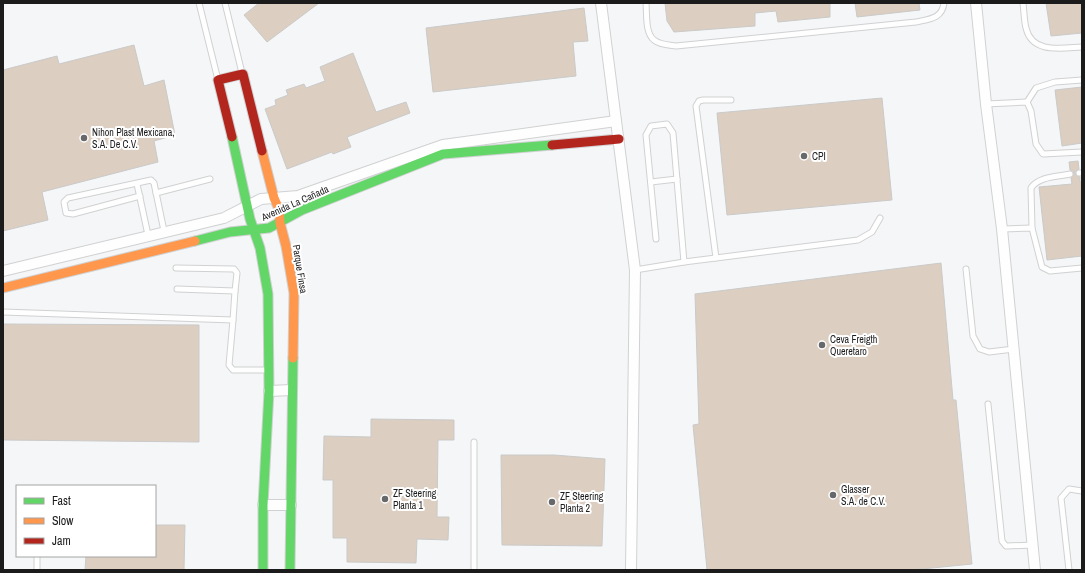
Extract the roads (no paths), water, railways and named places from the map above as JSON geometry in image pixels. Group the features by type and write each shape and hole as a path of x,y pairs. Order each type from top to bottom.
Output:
{"street":[{"path":"601,3 635,270 630,570"},
{"path":"976,3 986,104 1002,229 1035,570"},
{"path":"242,74 218,80 250,219 260,248 268,294 269,391 263,505 263,570"},
{"name":"Parque Finsa","path":"242,74 274,198 279,210 280,223 286,246 294,293 290,570"},
{"path":"3,272 164,231 224,218 261,199 298,196 443,144 616,121"},
{"name":"Avenida La Cañada","path":"3,288 230,232 255,231 269,228 302,210 443,154 619,138"},
{"path":"269,391 292,390"},
{"path":"263,505 291,505"}],"lane":[{"path":"199,3 218,80"},
{"name":"Parque Finsa","path":"225,3 242,74"},
{"path":"646,3 649,32 654,40 661,44 676,46 916,22 936,18 943,9 944,3"},
{"path":"1023,3 1026,28 1031,40 1040,47 1082,47"},
{"path":"1027,102 1036,88 1055,82 1082,80"},
{"path":"716,258 696,106 699,101 703,100 731,100"},
{"path":"986,104 1027,102"},
{"path":"1027,102 1031,111 1036,144 1043,154 1082,152"},
{"path":"656,238 646,135 651,126 667,124 673,133 684,262"},
{"path":"1070,174 1045,179 1035,183 1032,188 1032,228 1042,267 1050,271 1082,268"},
{"path":"156,193 210,179"},
{"path":"651,182 677,179"},
{"path":"140,196 73,214 66,213 64,202 68,198 150,180 154,183 164,231"},
{"path":"137,184 148,235"},
{"path":"635,270 684,262 858,240 872,232 880,218"},
{"path":"1002,229 1032,228"},
{"path":"176,268 234,269 237,273 229,365 233,370 269,370"},
{"path":"966,269 973,336 980,349 989,352 1014,349"},
{"path":"177,289 235,291"},
{"path":"3,312 233,320"},
{"path":"988,404 1002,541 1006,546 1033,545"},
{"path":"474,442 474,570"},
{"path":"1069,570 1061,498 1069,489 1082,491"},
{"path":"37,557 37,570"}],"place":[{"name":"Nihon Plast Mexicana, S.A. De C.V.","path":"84,138"},
{"name":"CPI","path":"804,156"},
{"name":"Ceva Freigth Queretaro","path":"822,345"},
{"name":"Glasser S.A. de C.V.","path":"833,495"},
{"name":"ZF Steering Planta 1","path":"385,499"},
{"name":"ZF Steering Planta 2","path":"552,502"}]}
